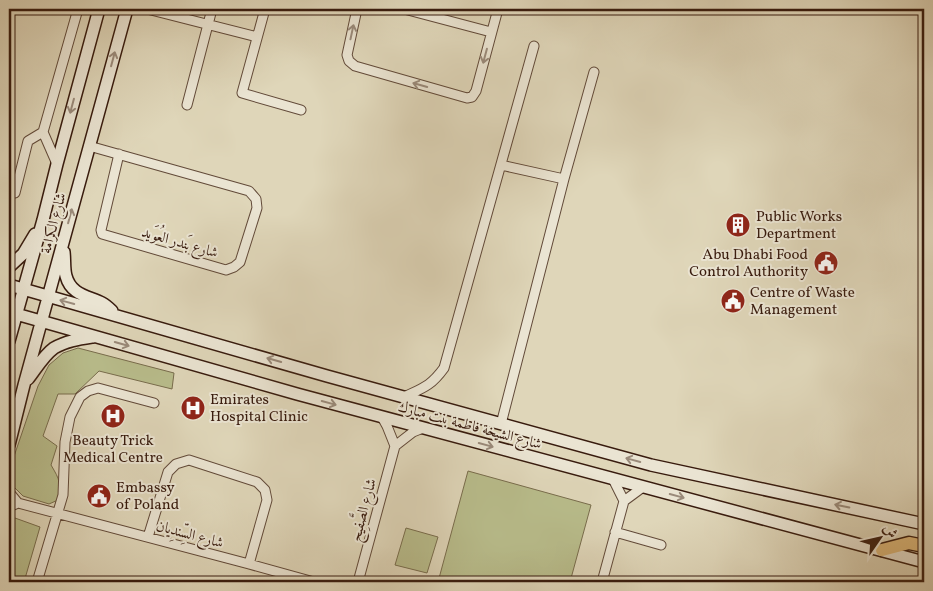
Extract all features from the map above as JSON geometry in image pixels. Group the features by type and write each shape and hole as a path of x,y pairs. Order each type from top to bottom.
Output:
{"main road":[{"name":"شارع الكرامة","path":"9,341 12,313 23,289 43,220 99,9"},
{"name":"شارع الكرامة","path":"9,446 126,9"},
{"path":"9,267 23,254 43,220"},
{"path":"64,240 65,273 72,289 83,296 104,304 117,315"},
{"name":"شارع الشيخة فاطمة بنت مبارك","path":"9,285 651,465 924,524"},
{"name":"شارع الشيخة فاطمة بنت مبارك","path":"12,313 297,394 924,562"},
{"path":"24,385 54,348 95,336"},
{"path":"882,550 909,543 924,546"}],"street":[{"path":"57,164 43,132 78,9"},
{"path":"147,9 257,37"},
{"path":"187,105 212,9"},
{"path":"265,9 242,92 301,110"},
{"path":"357,9 347,55 349,61 354,66 467,98 472,97 476,91 498,9"},
{"path":"404,9 420,11 491,32"},
{"path":"404,397 431,383 444,368 534,46"},
{"path":"500,424 594,72"},
{"path":"15,193 28,141 43,132"},
{"name":"شارع بَندر العُوَيد","path":"89,146 119,154 249,191 256,199 257,208 240,262 226,270 102,234 101,230 119,154"},
{"path":"500,165 564,179"},
{"path":"37,582 63,494 65,442 70,417 80,397 88,391 98,388 154,403"},
{"path":"382,417 395,446 413,432 423,428"},
{"name":"شارع الصَّفِيح","path":"358,582 395,446"},
{"path":"148,537 168,472 176,464 189,460 257,482 265,490 267,500 249,564"},
{"path":"613,479 624,502"},
{"path":"602,582 624,502 643,488"},
{"name":"شارع السِّندِيان","path":"9,492 13,505 58,514 148,537 314,582"},
{"path":"616,532 661,545"}],"green space":[{"path":"78,348 174,373 172,389 99,371 75,394 58,394 43,436 57,446 51,465 59,482 59,494 58,500 49,504 23,496 12,485 9,471 38,386 49,365 63,353"},
{"path":"468,471 591,505 570,582 438,582"},
{"path":"15,518 40,527 24,582 9,582 9,521"},
{"path":"406,528 438,537 427,573 395,565"}],"place":[{"name":"Public Works Department","path":"738,225"},
{"name":"Abu Dhabi Food Control Authority","path":"826,263"},
{"name":"Centre of Waste Management","path":"733,301"},
{"name":"Emirates Hospital Clinic","path":"193,408"},
{"name":"Beauty Trick Medical Centre","path":"113,416"},
{"name":"Embassy of Poland","path":"99,496"}]}
